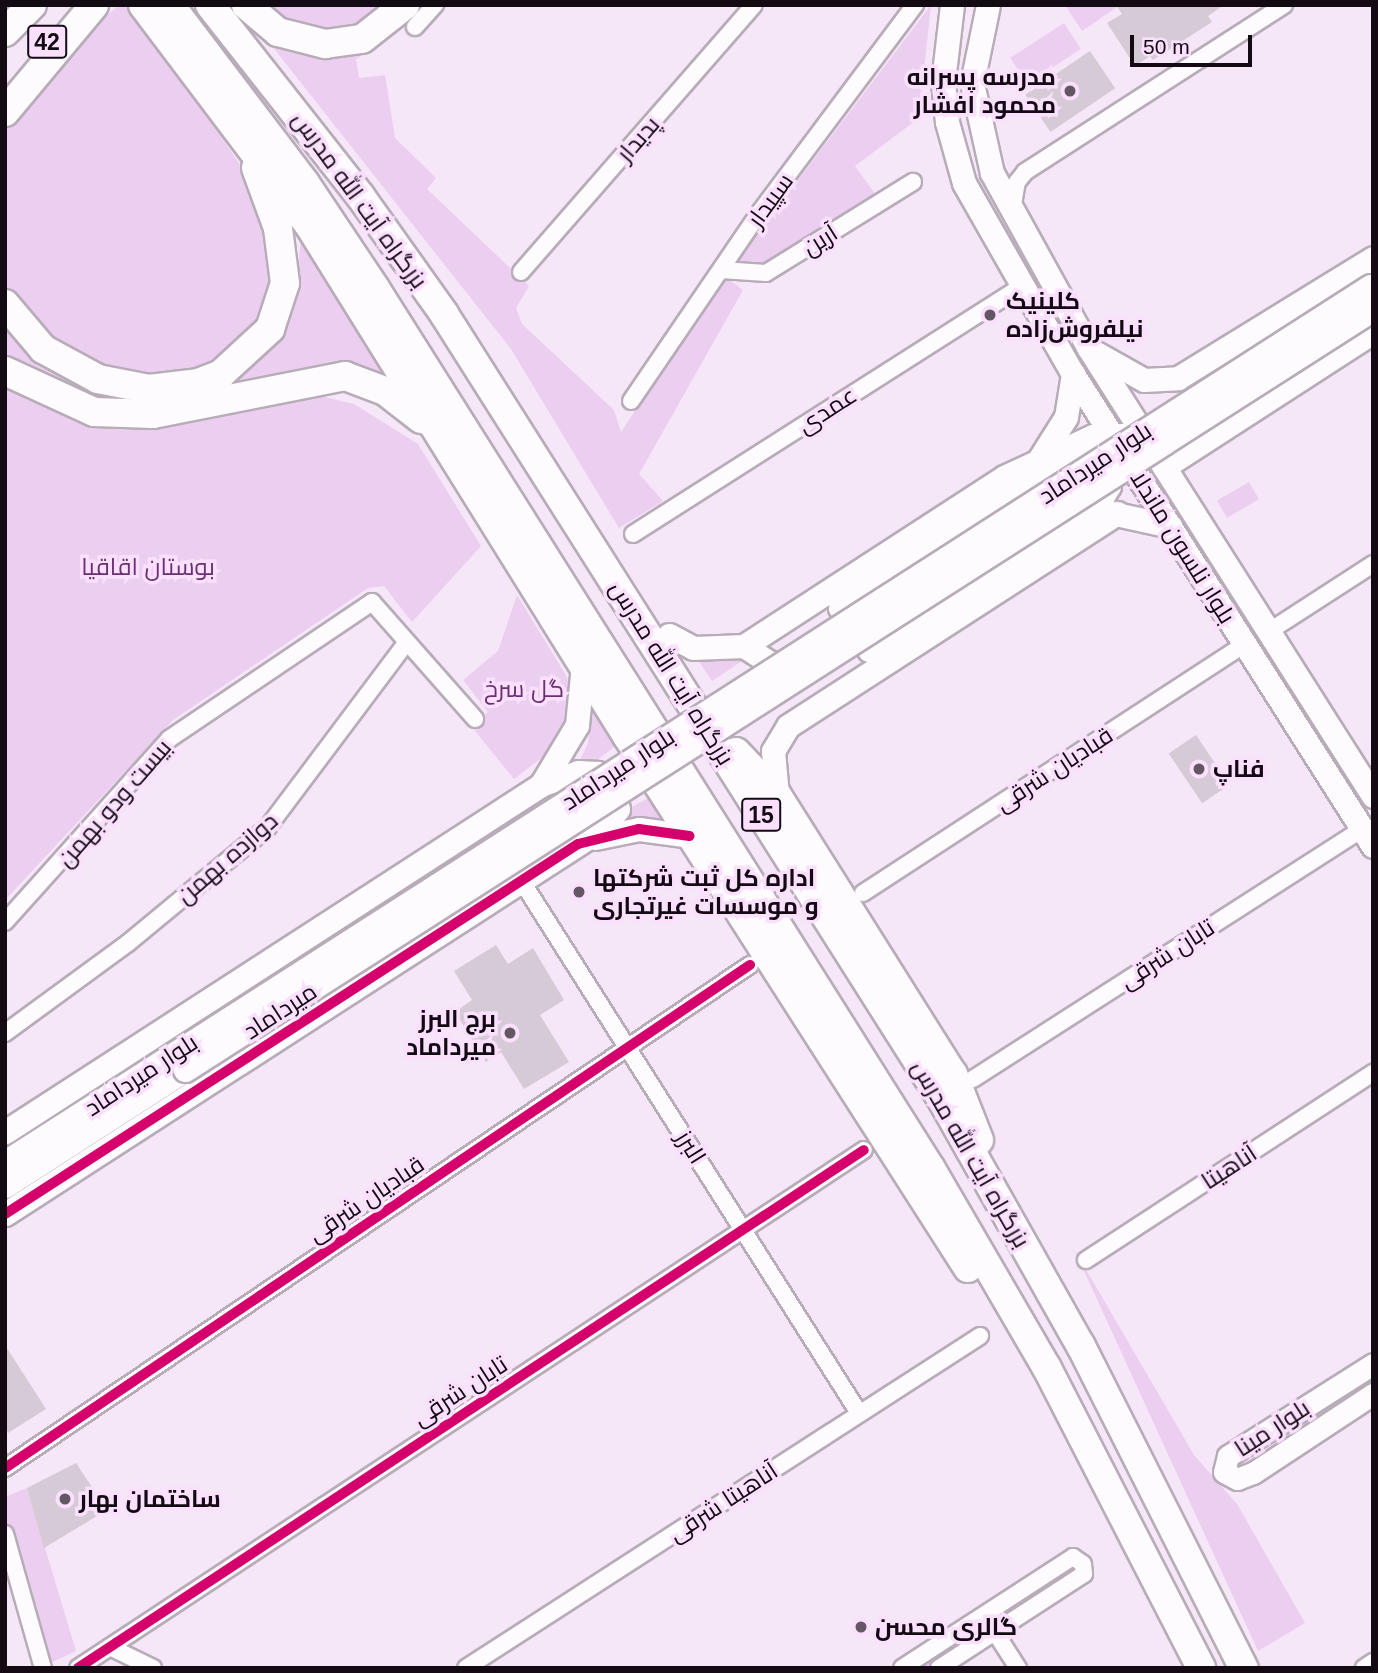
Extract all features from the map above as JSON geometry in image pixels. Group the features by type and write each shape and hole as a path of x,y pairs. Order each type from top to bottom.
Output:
{"highway":[{"path":"5,8 11,5"},
{"name":"42","path":"5,32 32,5"},
{"path":"5,112 93,5"},
{"name":"42","path":"5,81 93,5"},
{"path":"143,5 250,151 309,225 690,836 988,1299 1047,1368"},
{"name":"بزرگراه آیت الله مدرس","path":"170,5 305,183 441,391 931,1169 1047,1368 1201,1668"},
{"name":"بزرگراه آیت الله مدرس","path":"210,5 361,197 444,314 994,1190 1193,1558 1244,1668"},
{"path":"246,5 278,32 325,44 362,39 410,16"},
{"path":"5,304 26,331 64,363 121,386 180,387 238,365 270,329 285,283 278,229 250,151 238,94"},
{"path":"361,197 424,256 669,635 731,747 777,795 953,1074 994,1190"},
{"path":"5,371 94,412 153,414 202,408 304,381 357,378 413,411 459,465"}],"main road":[{"name":"بلوار نلسون ماندلا","path":"952,5 943,82 947,122 964,183 1073,374 1367,837"},
{"name":"بلوار نلسون ماندلا","path":"988,5 973,67 974,99 983,149 1012,210 1087,347 1373,796"},
{"path":"1087,347 1133,376 1153,381 1178,378 1223,354 1373,258"},
{"name":"بلوار میرداماد","path":"5,1162 180,1061 1372,293"},
{"path":"1164,467 1373,332"},
{"path":"1223,354 1214,373 1217,395 1233,408 1254,409"},
{"path":"533,835 624,750 1009,494 1044,457 1066,417 1073,374"},
{"path":"669,635 693,648 744,646 1004,477 1115,418 1123,402"},
{"path":"1105,424 1147,440"},
{"path":"533,835 649,792 1089,510 1105,497 1105,473 1088,461 1065,464 1045,481 1018,524 796,664 770,663 744,646"},
{"path":"1089,510 1117,513 1170,526"},
{"path":"777,795 773,751 788,726 1117,513"},
{"name":"میرداماد","path":"5,1132 541,785 577,725 583,665"},
{"path":"541,785 588,771 610,785 617,801 615,816 578,844"},
{"path":"578,844 639,829 690,836"},
{"name":"میرداماد","path":"5,1214 578,844"},
{"path":"405,874 399,899 403,915 414,931 438,934"},
{"path":"328,924 358,923 376,933 387,955 382,970"},
{"name":"بلوار میرداماد","path":"5,1186 180,1061"}],"street":[{"path":"410,16 435,5"},
{"name":"پدیدار","path":"521,272 754,5"},
{"name":"سپیدار","path":"631,401 721,270 915,5"},
{"path":"1012,210 1017,182 1026,172 1284,5"},
{"name":"آرین","path":"721,270 766,273 914,182"},
{"name":"عمدی","path":"633,534 1022,286"},
{"path":"1268,632 1373,564"},
{"name":"بیست ودو بهمن","path":"5,922 169,739 372,601 407,642"},
{"path":"407,642 475,719"},
{"name":"دوازده بهمن","path":"5,1033 128,943 268,827 407,642"},
{"name":"قبادیان شرقی","path":"863,893 1245,644"},
{"name":"تابان شرقی","path":"973,1079 1367,837"},
{"name":"البرز","path":"522,880 859,1413"},
{"name":"قبادیان شرقی","path":"5,1468 750,965"},
{"name":"آناهیتا","path":"1086,1260 1373,1073"},
{"name":"تابان شرقی","path":"78,1668 864,1150"},
{"name":"آناهیتا شرقی","path":"466,1668 980,1336"},
{"name":"بلوار مینا","path":"1373,1364 1228,1456 1224,1472 1237,1479 1253,1473 1373,1394"},
{"path":"5,1534 43,1668"},
{"path":"902,1668 1073,1556 1083,1564 1084,1574 939,1668"},
{"path":"995,1632 1018,1668"},
{"path":"110,1647 153,1668"},
{"path":"1364,1668 1373,1662"}],"green space":[{"path":"119,5 131,5 256,188 277,277 262,317 200,374 137,379 57,349 5,292 5,124 66,52"},
{"path":"254,5 395,5 370,25 310,34"},
{"path":"931,5 919,118 855,166 876,195 763,268 737,260"},
{"path":"1065,5 1120,5 1082,31"},
{"path":"1064,23 1081,49 1027,84 1010,58"},
{"path":"268,41 337,54 381,44 356,59 359,78 385,75 395,138 436,178 427,189 529,286 516,308 522,324 614,410 621,432 724,276 743,290 639,474 663,501 619,528 511,349"},
{"path":"301,238 397,386 126,401 91,393 5,357 5,312 25,341 180,392 296,287"},
{"name":"بوستان اقاقیا","path":"5,383 163,426 316,395 354,404 418,444 481,546 412,622 384,586 368,588 173,720 5,900"},
{"path":"1249,482 1259,499 1227,518 1217,500"},
{"name":"گل سرخ","path":"517,595 567,677 570,692 564,724 548,753 514,779 471,726 488,712 463,680 498,651"},
{"path":"745,659 712,681 698,660"},
{"path":"593,700 623,740 587,768 578,764 588,743"},
{"path":"657,793 678,827 621,819 621,813"},
{"path":"1074,1249 1194,1455 1237,1504 1305,1623 1258,1651"},
{"path":"27,1488 76,1651 46,1665 5,1536 5,1497"},
{"path":"1075,1562 1080,1570 1014,1614 930,1668 914,1668"}],"building":[{"path":"1116,5 1224,5 1208,16 1212,22 1153,60 1150,56 1135,66 1107,23 1122,14"},
{"name":"مدرسه پسرانه محمود افشار","path":"1090,51 1115,88 1050,132 1025,95"},
{"name":"فناپ","path":"1196,735 1230,785 1202,803 1169,753"},
{"name":"برج البرز میرداماد","path":"496,945 508,964 533,948 564,1000 540,1015 569,1062 524,1089 501,1052 486,1062 455,1012 472,1000 454,971"},
{"path":"5,1345 46,1409 8,1433 5,1424"},
{"name":"ساختمان بهار","path":"76,1463 107,1510 44,1548 27,1488"}],"cycle path":[{"path":"5,1214 578,844 639,829 690,836"},
{"path":"5,1468 750,965"},
{"path":"78,1668 864,1150"}],"place":[{"name":"مدرسه پسرانه محمود افشار","path":"1070,91"},
{"name":"کلینیک نیلفروش‌زاده","path":"990,315"},
{"name":"فناپ","path":"1199,769"},
{"name":"اداره کل ثبت شرکتها و موسسات غیرتجاری","path":"579,892"},
{"name":"برج البرز میرداماد","path":"510,1033"},
{"name":"ساختمان بهار","path":"65,1499"},
{"name":"گالری محسن","path":"861,1627"}]}
